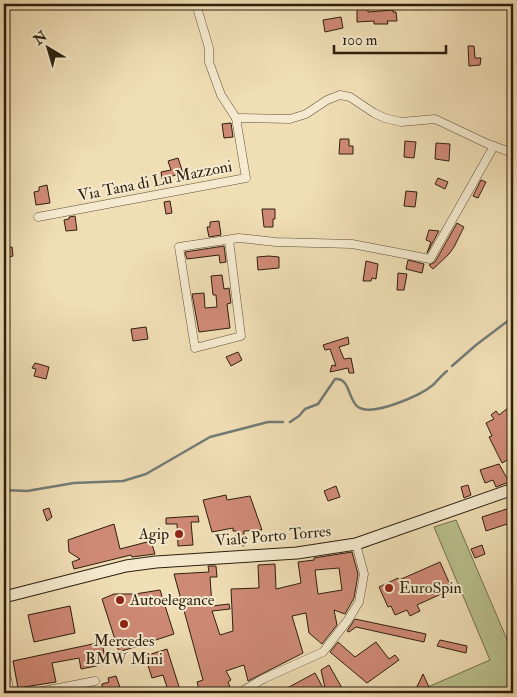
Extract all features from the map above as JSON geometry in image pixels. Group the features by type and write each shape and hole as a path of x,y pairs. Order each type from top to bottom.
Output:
{"main road":[{"name":"Viale Porto Torres","path":"4,595 126,566 156,562 297,553 356,544 513,489"}],"street":[{"path":"4,6 14,4"},
{"name":"Via Tana di Lu Mazzoni","path":"38,217 246,178 236,118 221,95 209,62 209,48 196,4"},
{"path":"236,118 290,119 306,114 340,94 350,97 385,118 401,122 435,119 513,153"},
{"path":"229,240 241,336 195,348 179,247 239,238 276,242 352,244 430,259 494,146"},
{"path":"239,693 263,679 323,652 360,602 364,574 356,544"},
{"path":"4,664 10,693"},
{"path":"33,693 95,682"}],"green space":[{"path":"456,520 511,649 513,649 513,693 414,693 490,660 434,527"}],"building":[{"path":"357,4 368,4 368,12 393,10 393,12 396,12 397,21 387,21 388,24 374,24 374,21 357,22"},
{"path":"341,17 343,28 325,32 323,20"},
{"path":"468,46 474,46 475,58 481,58 480,65 469,66"},
{"path":"231,123 233,137 224,138 222,124"},
{"path":"340,139 349,139 349,146 353,146 353,154 339,154"},
{"path":"405,141 416,142 414,158 404,157"},
{"path":"436,143 450,144 449,161 435,159"},
{"path":"178,158 183,173 162,179 161,172 171,170 168,161"},
{"path":"438,178 448,182 445,189 435,184"},
{"path":"481,180 486,182 478,198 473,196"},
{"path":"47,185 50,203 36,205 34,192 39,191 39,187"},
{"path":"406,191 417,192 415,207 404,206"},
{"path":"170,201 172,213 166,214 164,202"},
{"path":"262,209 275,209 273,227 264,227"},
{"path":"75,216 77,230 66,231 64,220"},
{"path":"219,221 221,235 209,237 207,227 210,227 210,222"},
{"path":"457,223 464,227 454,247 433,269 429,265 435,262"},
{"path":"429,230 439,231 427,253 431,242 426,240"},
{"path":"224,246 226,262 220,263 219,255 187,259 185,252"},
{"path":"12,247 13,256 4,258 4,248"},
{"path":"257,257 279,257 279,268 258,270"},
{"path":"408,260 424,264 422,273 406,269"},
{"path":"366,261 378,264 376,279 372,278 371,281 363,281"},
{"path":"398,273 407,274 404,290 397,290"},
{"path":"222,275 224,289 229,288 231,303 227,304 230,328 199,332 192,294 204,293 205,308 217,307 216,295 213,295 211,276"},
{"path":"146,327 148,339 133,341 131,329"},
{"path":"348,337 349,344 339,347 344,359 351,358 354,373 349,373 348,368 330,372 332,365 336,366 330,349 325,350 323,345"},
{"path":"238,352 242,360 231,366 226,357"},
{"path":"35,363 49,367 46,379 34,376 36,369 32,368"},
{"path":"513,404 513,448 509,450 513,457 502,463 489,437 492,436 486,423 494,419 491,415 496,411 499,415"},
{"path":"499,464 509,482 496,487 493,480 485,483 480,470"},
{"path":"468,485 471,495 464,498 461,487"},
{"path":"336,486 340,497 328,501 324,491"},
{"path":"226,495 227,500 250,496 262,530 244,531 244,546 236,544 236,531 233,531 233,528 212,532 203,500"},
{"path":"513,507 513,522 486,531 482,517"},
{"path":"49,508 52,517 47,521 43,510"},
{"path":"198,516 199,522 191,522 193,545 178,546 177,524 166,524 166,518"},
{"path":"114,524 120,549 151,541 155,554 132,557 131,555 74,569 72,562 80,559 69,552 68,540"},
{"path":"482,545 485,554 475,558 471,549"},
{"path":"352,552 358,574 354,598 345,614 334,610 337,625 322,644 309,633 306,613 292,616 303,653 248,681 244,665 226,671 231,680 228,682 230,687 220,693 200,693 197,682 203,680 174,574 209,572 208,566 216,566 217,577 210,577 212,606 229,604 230,609 212,611 220,635 233,631 231,589 259,588 258,565 275,564 276,589 301,583 298,562 314,560 314,558","holes":["339,568 342,590 318,594 315,570"]},
{"path":"440,562 452,589 417,605 420,611 410,616 407,610 395,615 391,606 388,607 379,587"},
{"path":"160,590 174,634 119,652 102,599 114,594 135,594"},
{"path":"70,606 75,633 34,642 28,615"},
{"path":"355,619 426,634 424,642 356,627 349,632 347,631"},
{"path":"440,640 467,646 466,653 437,646"},
{"path":"102,642 106,664 81,669 79,658 52,663 56,682 18,688 13,661"},
{"path":"338,642 355,657 376,642 389,659 395,655 399,660 367,683 330,652"},
{"path":"167,649 181,693 169,693 163,675 152,678 145,656"},
{"path":"329,665 342,688 333,693 278,693 315,673 323,688 325,688 321,670"},
{"path":"423,674 429,687 414,693"},
{"path":"116,676 122,693 89,693 89,690 102,688 102,684 109,682 108,678"}],"waterway":[{"path":"452,366 513,317"},
{"path":"290,422 305,409 318,404 335,379 340,379 344,382 358,407 374,409 397,404 418,394 433,385 447,371"},
{"path":"4,490 27,491 74,483 123,481 146,474 210,437 268,422 283,422"}],"place":[{"name":"Agip","path":"179,534"},
{"name":"EuroSpin","path":"389,588"},
{"name":"Autoelegance","path":"120,600"},
{"name":"Mercedes BMW Mini","path":"124,624"}]}
